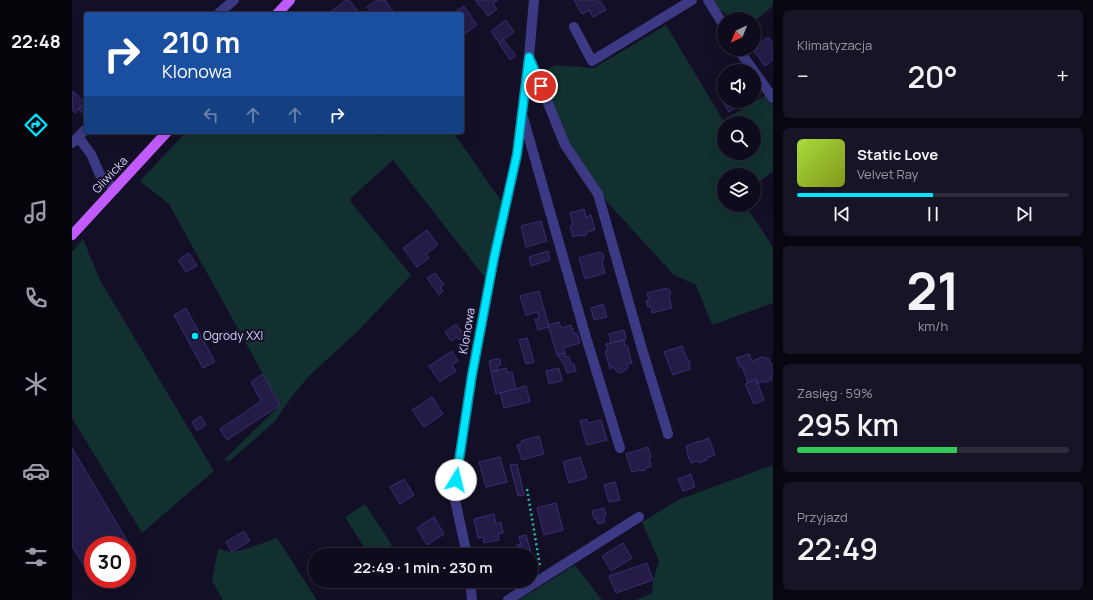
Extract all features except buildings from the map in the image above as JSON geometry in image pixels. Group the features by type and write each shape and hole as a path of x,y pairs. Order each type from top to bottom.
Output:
{"main road":[{"path":"279,12 290,0"},
{"name":"Gliwicka","path":"72,235 165,134"}],"street":[{"path":"220,12 234,0"},
{"name":"Klonowa","path":"466,548 454,494 472,375 494,258 517,154 529,57 534,0"},
{"path":"574,27 592,61 692,0"},
{"path":"708,0 717,15"},
{"path":"743,56 773,98"},
{"name":"Klonowa","path":"529,57 565,145 598,194 642,350 668,434"},
{"name":"Klonowa","path":"522,113 585,334 620,448"},
{"path":"84,131 75,140 91,154 100,175 115,189"},
{"path":"508,600 639,517"},
{"path":"471,588 472,600"}],"path":[{"path":"527,488 542,578"}],"green space":[{"path":"712,0 773,0 773,6 761,16 761,12 724,12"},
{"path":"666,25 721,116 717,116 717,160 761,160 761,116 730,116 744,108 761,108 761,98 765,96 773,106 773,171 761,180 761,168 717,168 717,212 750,212 773,247 773,303 712,325 696,285 674,275 607,202 565,138 540,75 555,65 594,68"},
{"path":"184,134 378,134 380,136 382,134 454,134 502,202 486,279 393,160 351,198 350,201 411,275 358,331 309,376 293,395 275,421 230,461 224,460 280,405 169,204 140,181"},
{"path":"83,239 100,280 214,471 142,533 72,418 72,252"},
{"path":"773,465 773,600 636,600 652,593 653,580 659,562 642,522 680,499"},
{"path":"365,504 392,545 388,548 365,548 345,517"},
{"path":"277,538 317,600 223,600 212,581 218,549 232,552 246,549"},
{"path":"575,565 602,600 519,600"}],"place":[{"name":"Ogrody XXI","path":"195,336"}],"route":[{"path":"456,480 472,375 494,258 517,154 529,57 541,86"}]}
